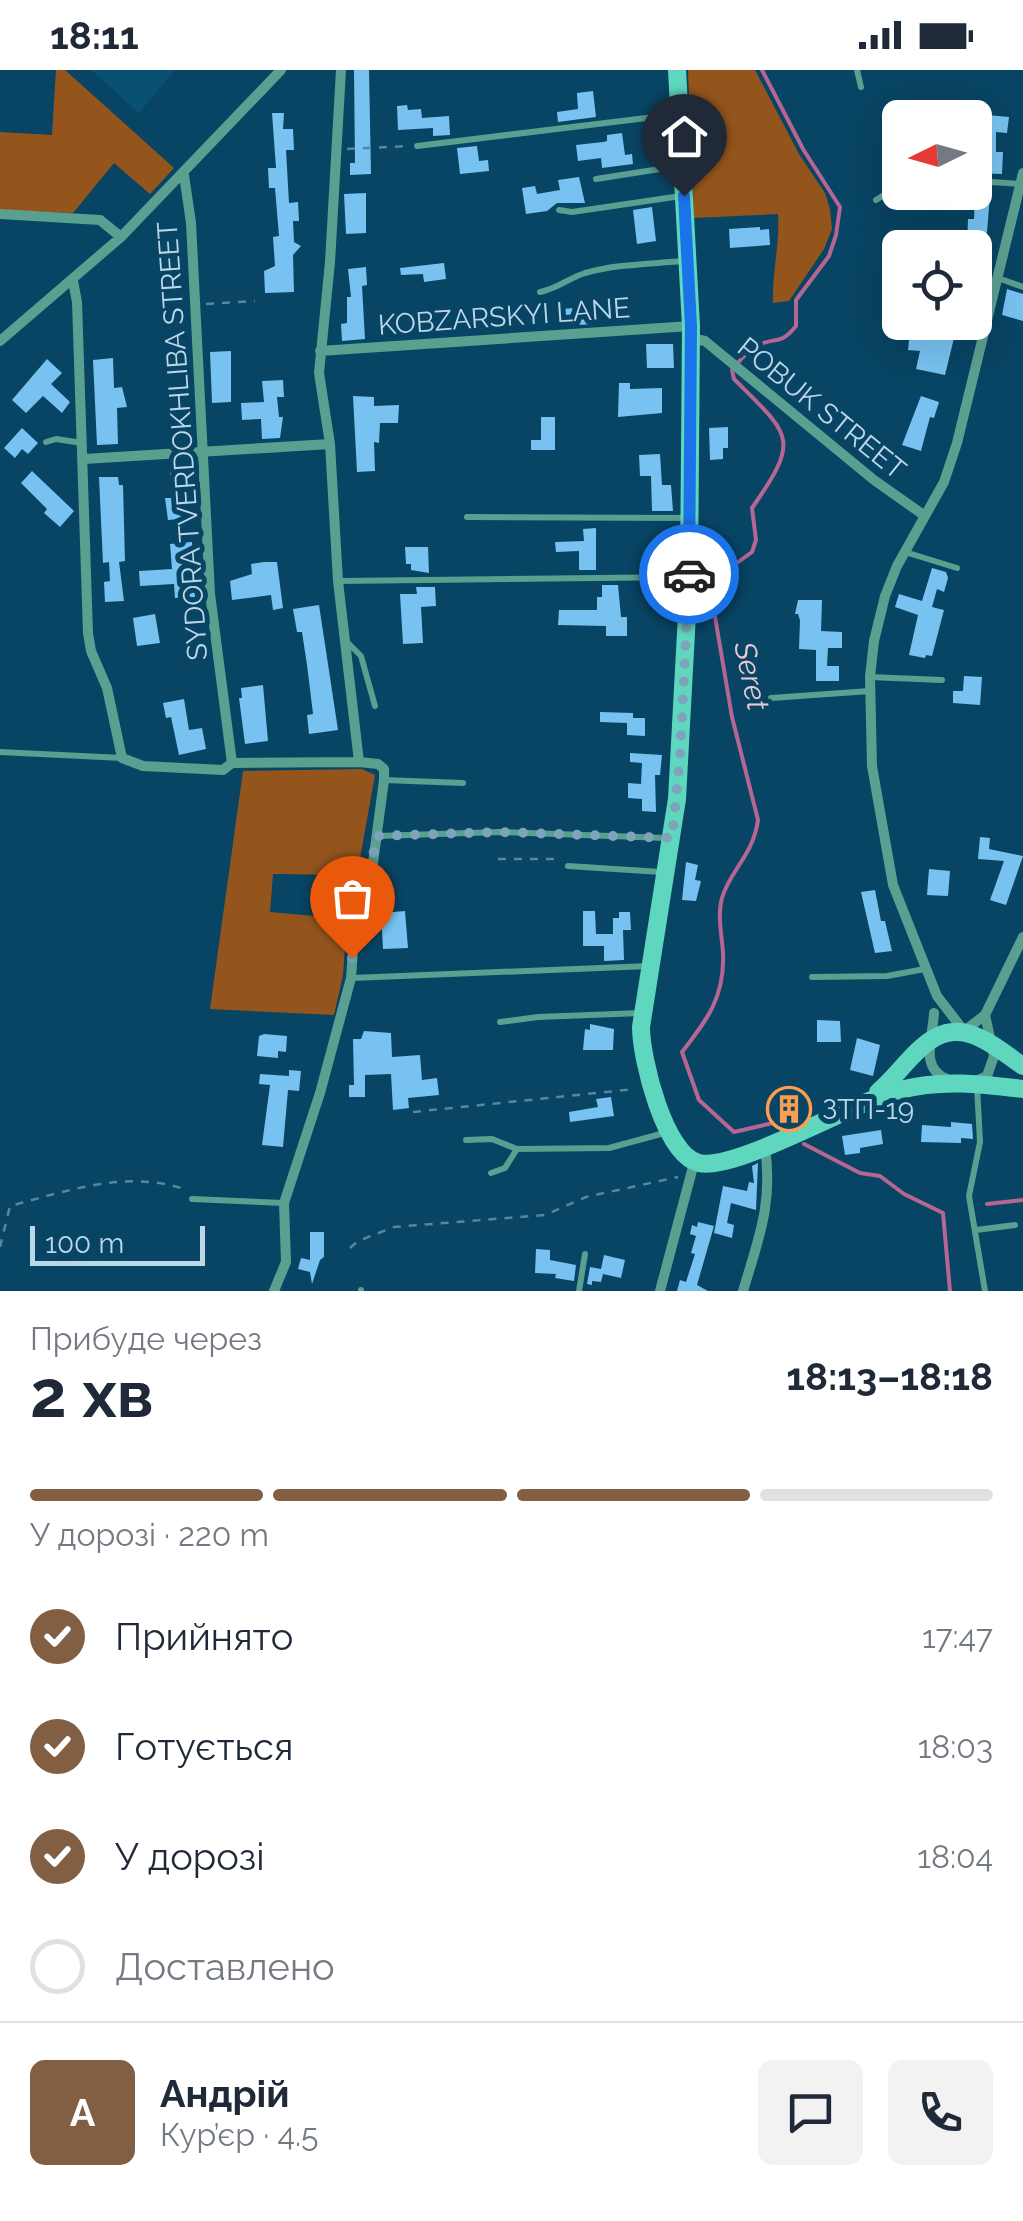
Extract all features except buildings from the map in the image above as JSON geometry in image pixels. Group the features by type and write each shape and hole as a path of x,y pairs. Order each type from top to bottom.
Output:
{"main road":[{"path":"677,70 691,332 690,518 680,758 667,872 642,1013 641,1046 652,1088 681,1153 694,1163 714,1164 870,1099 913,1087 968,1083 1023,1089"},
{"path":"870,1099 896,1078 932,1038 946,1031 964,1032 1023,1066"}],"street":[{"path":"0,341 121,237 281,70"},
{"path":"342,70 319,372 330,444 338,582 360,762"},
{"name":"SYDORA TVERDOKHLIBA STREET","path":"184,175 191,223 210,594 232,764"},
{"path":"1021,179 957,443 944,482 905,552 879,613 870,691 872,766 889,866 904,921 937,996 964,1032 985,1015 1023,937"},
{"path":"0,214 100,220 121,237"},
{"path":"73,281 84,443 91,651 107,688 122,758 143,766 223,770 232,764 360,762 378,764 384,770 378,836 358,918 351,978 320,1093 284,1202 286,1262 274,1291"},
{"name":"KOBZARSKYI LANE","path":"320,351 691,332"},
{"name":"POBUK STREET","path":"691,332 924,516"},
{"path":"84,460 330,444"},
{"path":"937,996 929,1054 932,1071 968,1083 987,1076 993,1064 985,1015"},
{"path":"916,1054 934,1013"},
{"path":"743,1291 767,1209 769,1174 765,1146"},
{"path":"660,1291 694,1163"}],"lane":[{"path":"857,70 861,87"},
{"path":"417,146 679,114"},
{"path":"596,179 682,166"},
{"path":"992,180 1021,179"},
{"path":"558,210 572,212 684,196"},
{"path":"876,200 882,196"},
{"path":"540,292 555,289 579,274 605,268 687,261"},
{"path":"998,278 1023,287"},
{"path":"46,442 56,439 84,443"},
{"path":"467,517 690,518"},
{"path":"905,552 957,568"},
{"path":"338,582 688,578"},
{"path":"344,639 362,656 376,706"},
{"path":"870,676 942,680"},
{"path":"771,698 870,691"},
{"path":"0,752 122,758"},
{"path":"384,780 463,783"},
{"path":"378,836 499,832 672,838"},
{"path":"568,866 667,872"},
{"path":"351,978 650,966"},
{"path":"812,977 887,976 925,968"},
{"path":"500,1022 642,1013"},
{"path":"968,1083 980,1142 969,1196 985,1291"},
{"path":"466,1140 492,1138 517,1149 609,1148 670,1132"},
{"path":"492,1173 505,1168 517,1149"},
{"path":"192,1198 284,1202"},
{"path":"976,1230 1015,1225"},
{"path":"579,1291 586,1254"}],"path":[{"path":"336,150 417,146"},
{"path":"194,304 255,302"},
{"path":"413,1112 652,1088"},
{"path":"350,1248 394,1227 546,1215 586,1196 678,1177 694,1163"},
{"path":"0,1206 92,1185 135,1181 184,1188 192,1192 192,1198"},
{"path":"0,1248 10,1206"}],"shaded area":[{"path":"56,70 65,70 174,168 150,194 114,163 73,213 0,210 0,132 52,135"},
{"path":"91,70 175,70 139,113"},
{"path":"688,70 755,70 799,154 825,193 832,229 824,249 789,301 773,303 778,214 694,218"},
{"path":"362,769 375,775 357,875 273,874 270,912 347,919 343,975 334,1015 210,1009 243,771"}],"waterway":[{"name":"Seret","path":"762,70 803,149 840,207 829,256 796,300 796,326 782,338 754,347 732,370 734,379 768,413 783,439 778,466 752,508 756,540 752,552 723,573 712,599 732,717 758,820 751,843 722,898 721,983 706,1018 682,1052 699,1100 734,1132 773,1123 782,1129"},
{"name":"Seret","path":"804,1144 860,1173 880,1176 904,1194 943,1213 950,1291"},
{"name":"Seret","path":"987,1204 1023,1200"}],"way so far":[{"path":"352,958 361,900 378,836 499,832 672,838 689,574"}],"place":[{"name":"ЗТП-19","path":"789,1109"}],"route":[{"path":"684,196 691,326 689,574"}]}
